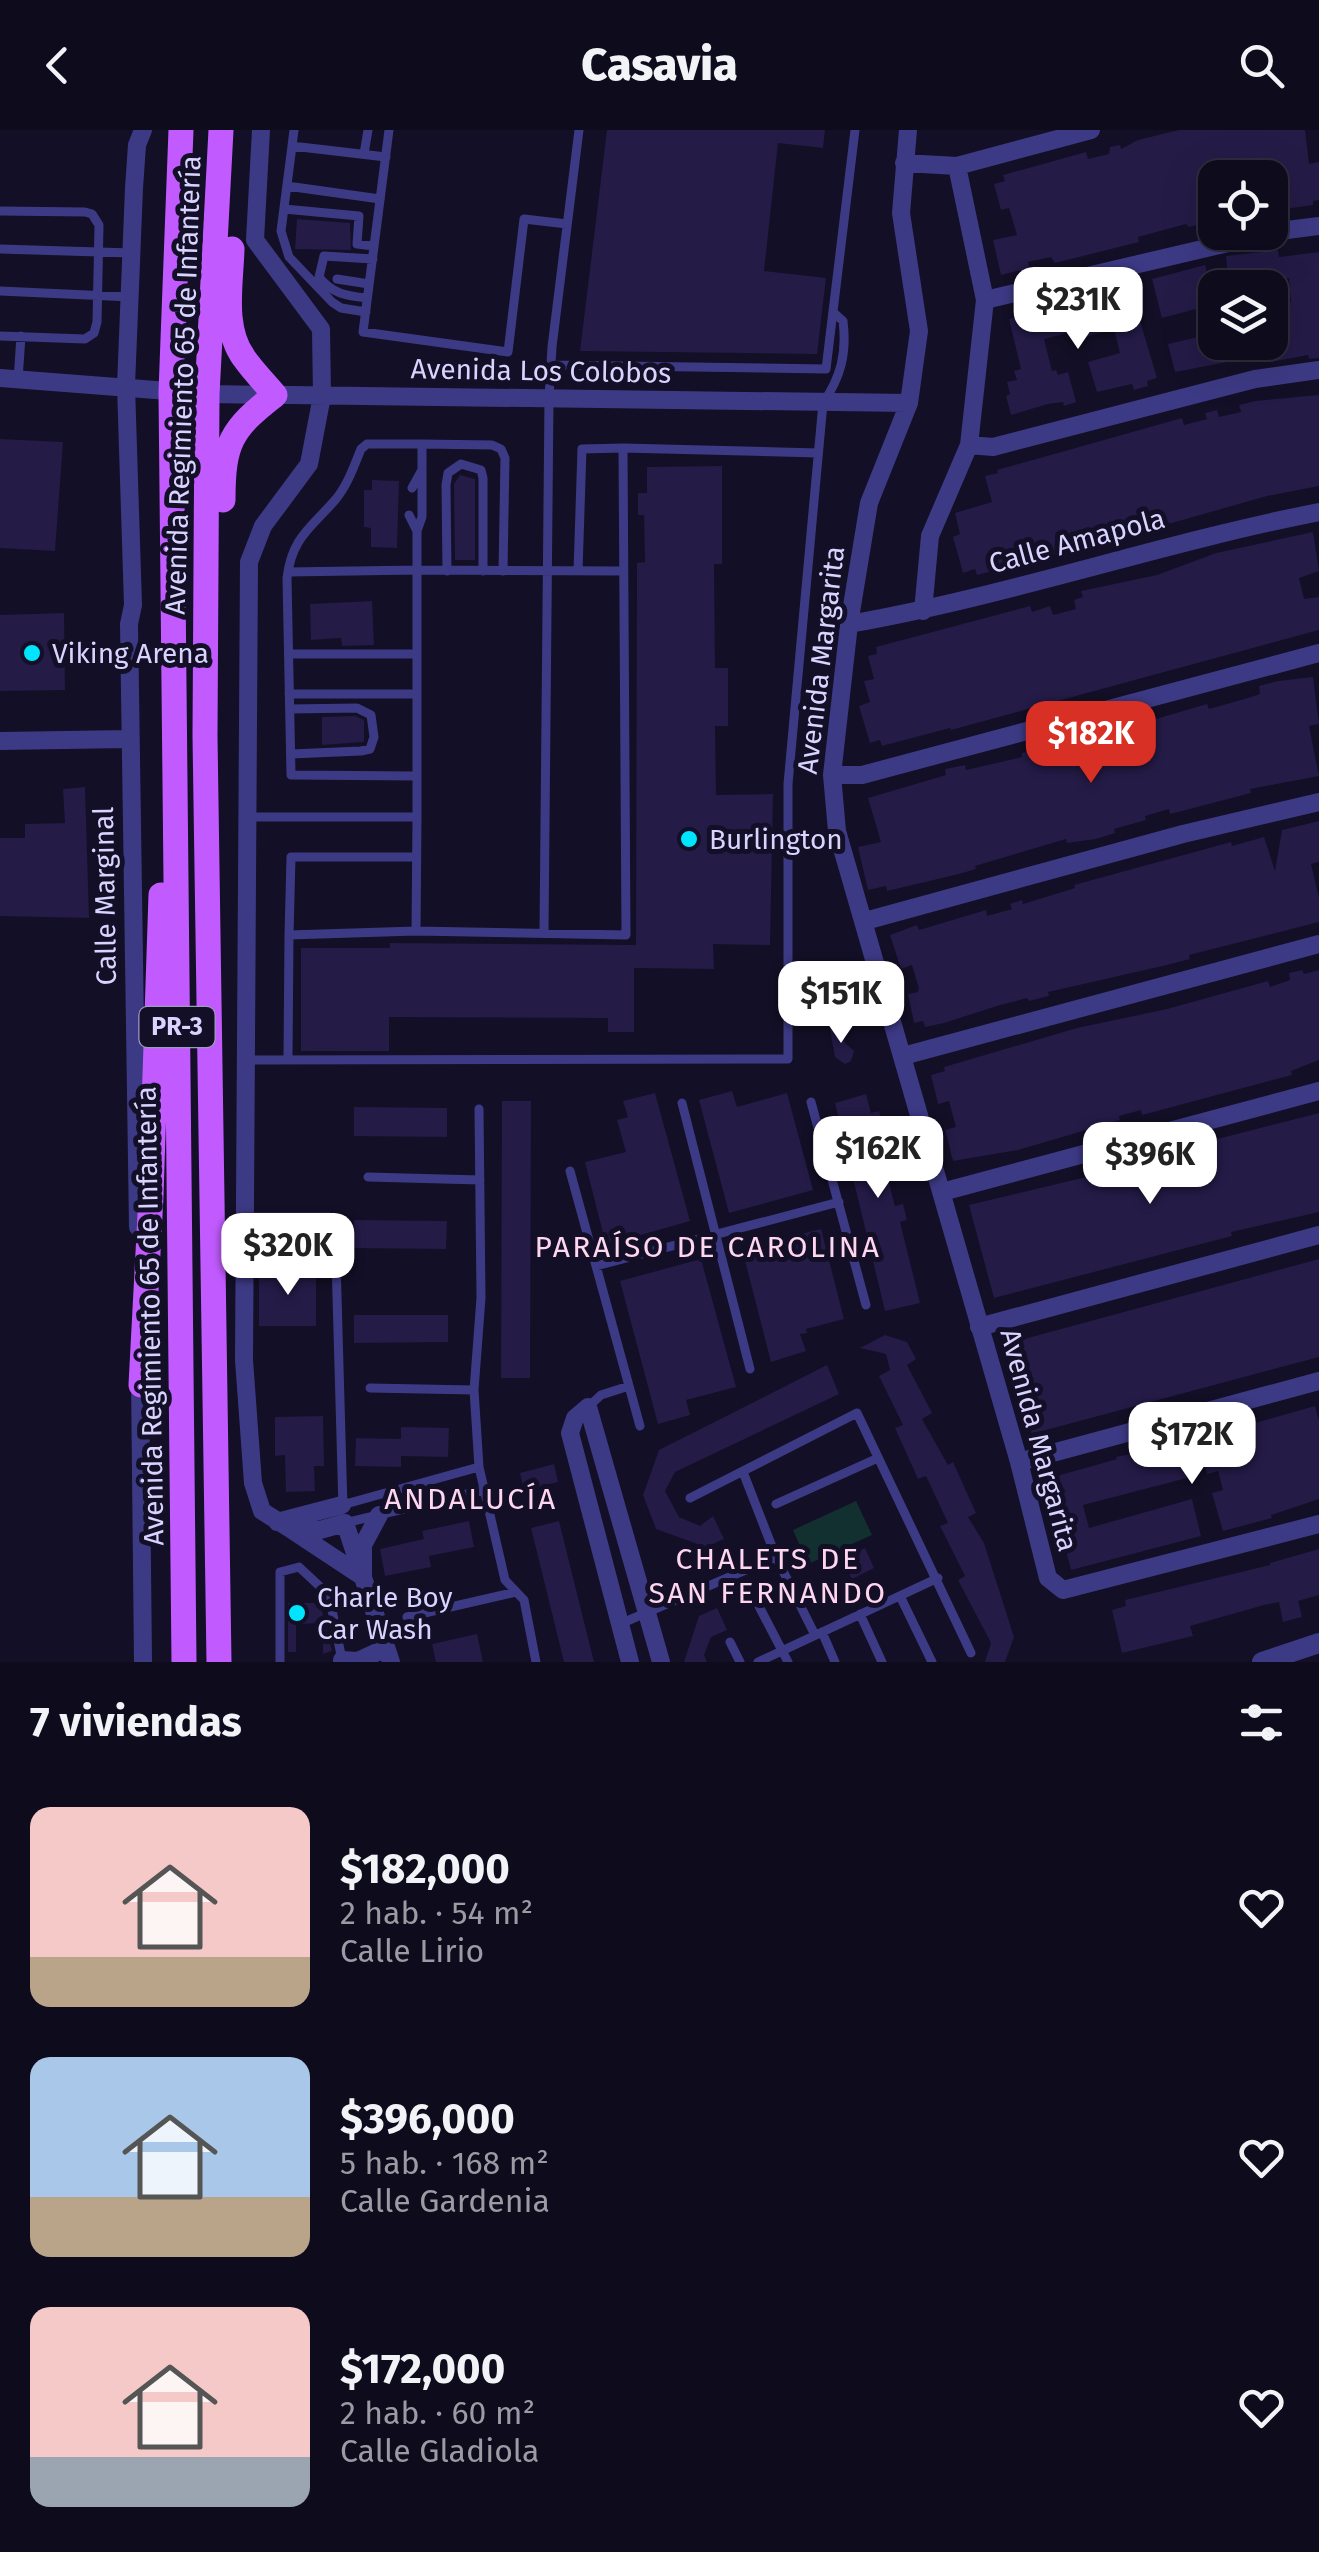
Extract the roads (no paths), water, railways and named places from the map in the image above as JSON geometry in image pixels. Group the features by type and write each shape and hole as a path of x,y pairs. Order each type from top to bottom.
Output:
{"main road":[{"name":"Avenida Regimiento 65 de Infantería","path":"181,130 171,392 184,1662"},
{"name":"Avenida Regimiento 65 de Infantería","path":"219,1662 207,864 207,394 221,135"},
{"path":"207,864 222,722 223,471 233,433 275,394 242,356 230,313 236,158 221,135"},
{"path":"140,1385 152,1196 157,948 173,721"}],"street":[{"name":"Calle Marginal","path":"142,1662 128,739 129,624 133,605 126,386 136,164 143,130"},
{"path":"261,130 255,240 320,329 322,396 309,464 263,526 249,562 244,1360 253,1483 262,1511 363,1577"},
{"name":"Avenida Margarita","path":"908,130 901,213 919,330 909,403 870,503 849,624 832,775 837,831 1019,1462 1048,1578 1063,1590 1319,1524"},
{"path":"904,163 958,166 1091,130"},
{"path":"922,611 930,536 969,445 985,300 958,166"},
{"path":"985,300 1279,230 1319,226"},
{"path":"969,445 993,447 1255,379 1319,370"},
{"name":"Avenida Los Colobos","path":"9,379 207,394 909,403"},
{"name":"Calle Amapola","path":"849,624 922,611 1231,529 1319,512"},
{"path":"832,775 862,775 1319,653"},
{"path":"0,741 128,739"},
{"path":"865,921 1183,834 1319,802"},
{"path":"903,1056 1319,944"},
{"path":"942,1192 1319,1092"},
{"path":"979,1326 1319,1236"},
{"path":"1019,1462 1319,1381"},
{"path":"630,1662 570,1433 575,1418 588,1407 661,1662"},
{"path":"284,1526 344,1514 384,1656 342,1660"},
{"path":"363,1577 363,1545 379,1515"},
{"path":"1262,1662 1319,1643"}],"lane":[{"path":"294,130 280,231 289,256 332,302 366,312"},
{"path":"364,154 368,130"},
{"path":"389,130 363,332 508,352 524,218 567,224"},
{"path":"544,932 548,398 578,130"},
{"path":"550,364 826,369 855,130"},
{"path":"292,146 386,157"},
{"path":"287,186 380,199"},
{"path":"284,209 360,216 357,244 374,246"},
{"path":"0,210 92,214 99,224 97,328 90,337 0,336"},
{"path":"0,249 132,253"},
{"path":"368,298 333,290 319,277 320,268 324,256 373,259"},
{"path":"337,279 370,284"},
{"path":"0,292 130,297"},
{"path":"247,1060 788,1059 788,784 823,402 839,379 845,335 843,321 833,312"},
{"path":"9,379 21,336"},
{"path":"416,776 291,775 288,572 298,539 338,496 361,448 367,444 492,445 501,449 505,458 503,571"},
{"path":"416,931 417,531 422,517 422,444"},
{"path":"289,934 416,931 626,935 623,448"},
{"path":"578,571 582,449 818,453"},
{"path":"447,570 446,484 448,473 462,464 481,470 484,478 482,571"},
{"path":"412,488 422,470"},
{"path":"409,515 417,531"},
{"path":"288,572 622,570"},
{"path":"288,654 416,654"},
{"path":"290,694 416,694"},
{"path":"290,709 357,708 371,716 374,737 370,749 361,751 291,754"},
{"path":"248,817 416,818"},
{"path":"288,1058 290,857 416,857"},
{"path":"811,1102 866,1305"},
{"path":"682,1103 750,1369"},
{"path":"479,1109 481,1298 474,1390 479,1467 506,1580 524,1600 536,1662"},
{"path":"570,1171 640,1426"},
{"path":"368,1177 480,1180"},
{"path":"596,1266 839,1202"},
{"path":"245,1217 329,1218 336,1225 344,1514"},
{"path":"588,1407 601,1395 629,1386"},
{"path":"370,1388 474,1390"},
{"path":"690,1498 856,1413 971,1653"},
{"path":"776,1504 878,1458"},
{"path":"344,1514 427,1481 479,1467"},
{"path":"743,1472 776,1557 836,1662"},
{"path":"427,1481 431,1503"},
{"path":"344,1514 379,1515 483,1490"},
{"path":"620,1624 776,1557"},
{"path":"280,1662 280,1572 299,1567 329,1595 342,1660"},
{"path":"758,1662 938,1578"},
{"path":"751,1591 788,1662"},
{"path":"406,1617 516,1592"},
{"path":"900,1596 932,1662"},
{"path":"860,1614 882,1662"},
{"path":"730,1642 740,1662"}],"place":[{"name":"Viking Arena","path":"32,653"},
{"name":"Burlington","path":"689,839"},
{"name":"Charle Boy Car Wash","path":"297,1613"}],"district":[{"name":"PARAÍSO DE CAROLINA","path":"708,1247"},
{"name":"ANDALUCÍA","path":"471,1499"},
{"name":"CHALETS DE SAN FERNANDO","path":"768,1576"}]}
